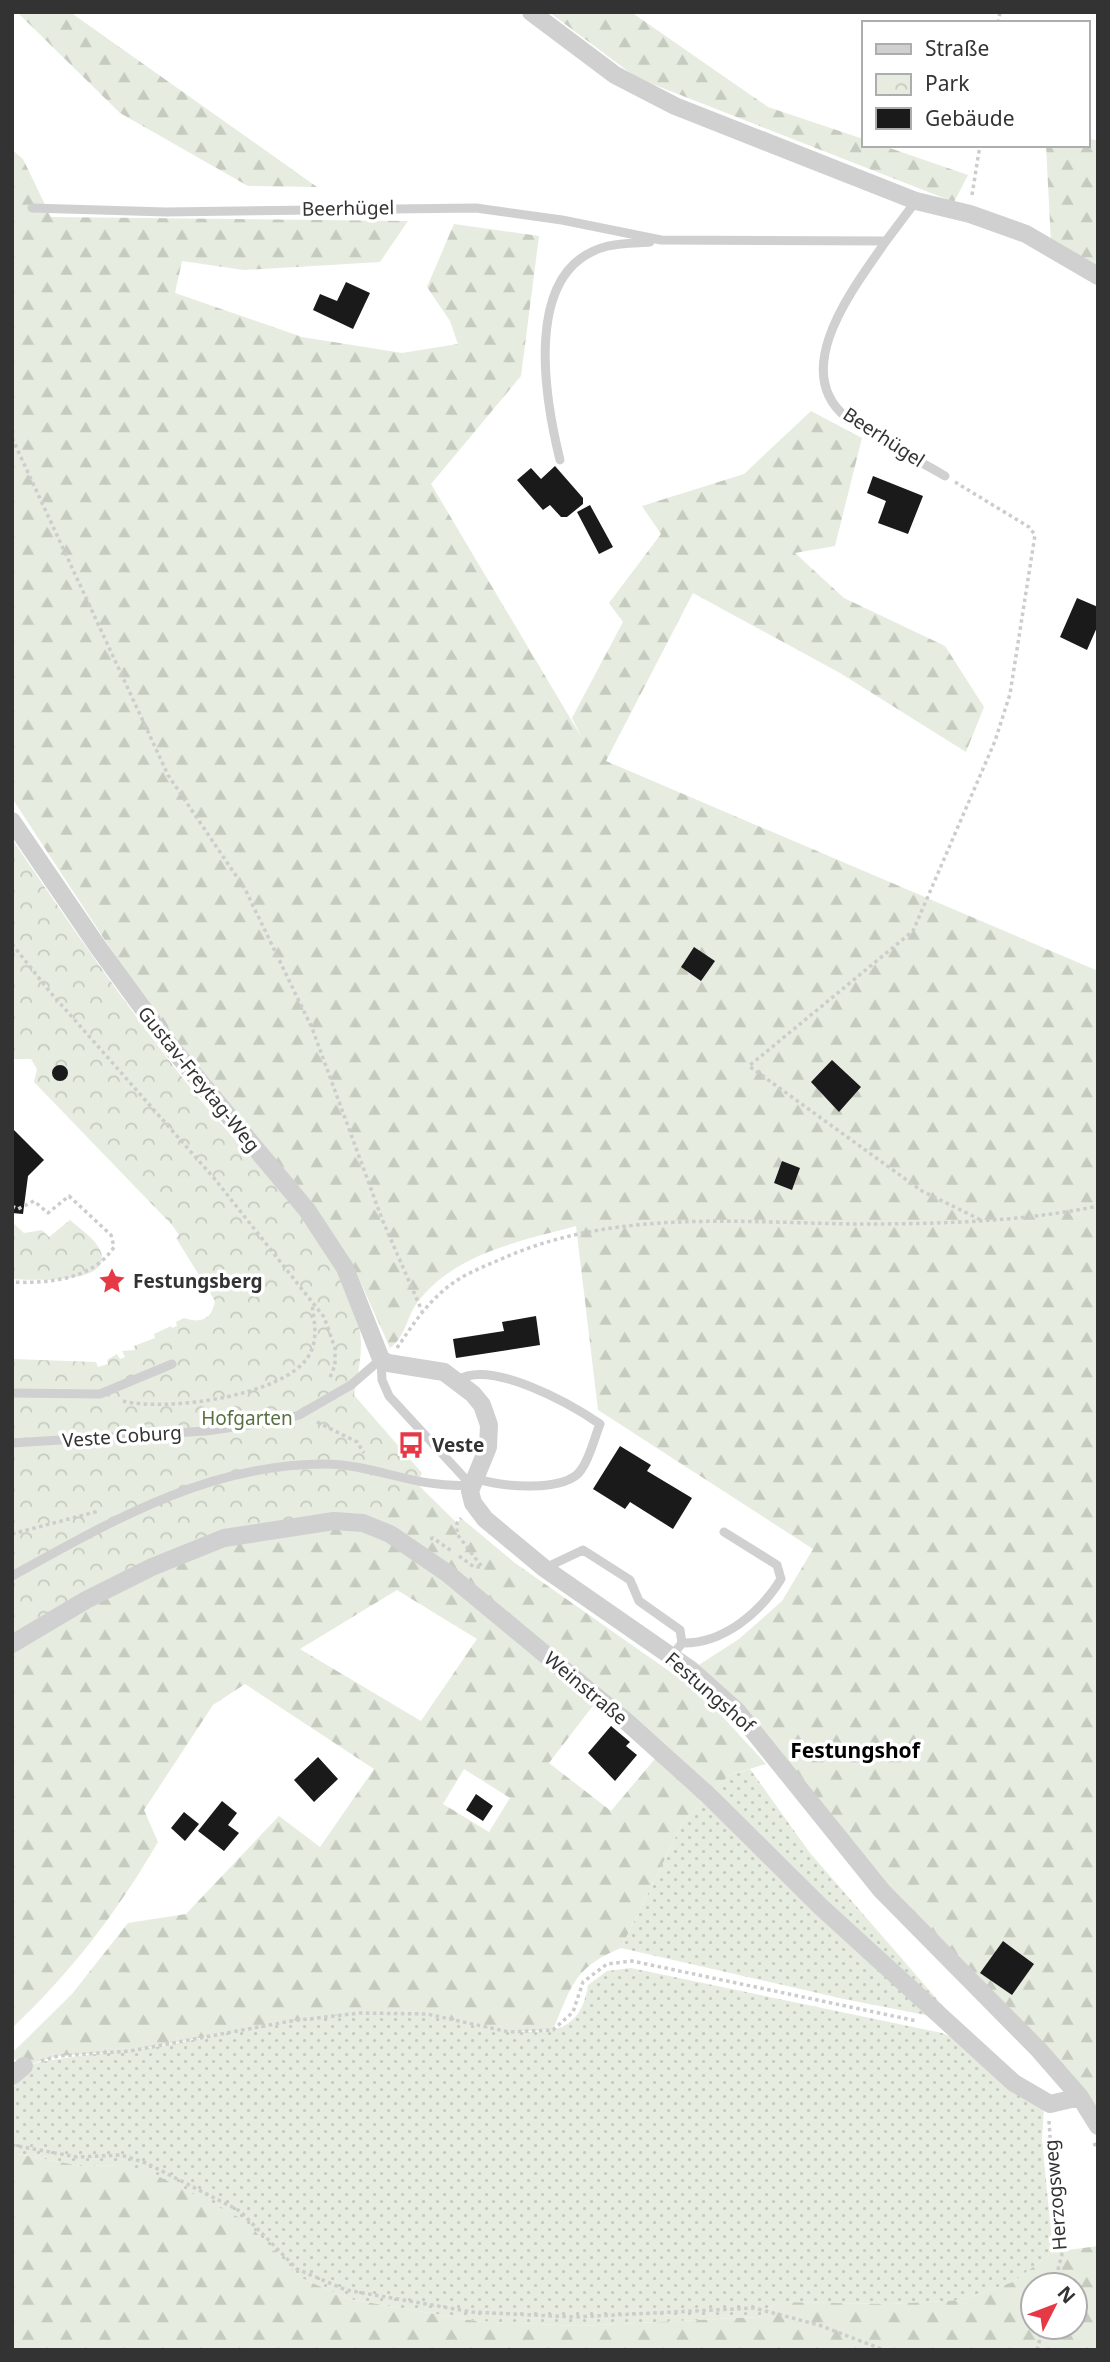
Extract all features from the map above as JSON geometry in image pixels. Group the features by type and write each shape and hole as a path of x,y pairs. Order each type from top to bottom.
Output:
{"street":[{"path":"531,12 615,75 675,106 916,201 970,214 1026,234 1098,276"},
{"name":"Gustav-Freytag-Weg","path":"12,821 98,947 172,1047 307,1210 345,1268 365,1312 381,1359"},
{"path":"381,1359 388,1363 444,1372 458,1380 482,1405 489,1426 488,1447 472,1481"},
{"name":"Festungshof","path":"472,1481 471,1498 485,1519 544,1568 677,1649 754,1729 882,1891 1040,2050 1080,2097 1098,2126"},
{"name":"Weinstraße","path":"12,1644 141,1572 224,1538 334,1521 363,1523 390,1534 447,1573 628,1723 708,1794 821,1907 953,2028 1014,2083 1050,2104"},
{"path":"1050,2104 1080,2097"}],"lane":[{"name":"Beerhügel","path":"916,201 850,294 830,335 823,371 831,396 848,418 945,476"},
{"name":"Beerhügel","path":"32,208 166,212 476,208 562,220 661,240"},
{"name":"Beerhügel","path":"560,460 550,417 545,337 551,305 563,278 595,251 608,246 661,240 887,241"},
{"path":"381,1359 382,1380 389,1396 472,1481"},
{"name":"Veste Coburg","path":"12,1443 206,1431 299,1415 351,1385 381,1359"},
{"path":"12,1394 100,1394 172,1364"},
{"path":"12,1576 129,1512 171,1493 242,1474 326,1464 363,1469 441,1487 472,1481 493,1486 526,1486 572,1478 581,1471 600,1424 570,1404 507,1379 468,1374 458,1380"},
{"path":"544,1568 583,1550 631,1580 639,1601 680,1630 677,1649 725,1633 761,1605 781,1579 777,1565 724,1532"}],"path":[{"path":"970,214 980,147"},
{"path":"12,438 168,775 245,889 312,1028 382,1219 422,1311"},
{"path":"945,476 1029,527 1035,535 1010,694 995,741 914,931 749,1066 922,1191 981,1220"},
{"path":"12,944 50,992 214,1178 331,1329 335,1365 321,1402"},
{"path":"12,1206 18,1209 34,1201 48,1213 69,1196 111,1235 114,1247 105,1261 74,1276 38,1283 12,1282"},
{"path":"381,1359 396,1349 422,1311 465,1275 527,1247 578,1232 614,1226 720,1220 862,1224 981,1220 1055,1215 1098,1206"},
{"path":"100,1394 133,1404 175,1405 207,1402 257,1388 308,1358 316,1338 312,1302"},
{"path":"299,1415 357,1441 365,1455 363,1469"},
{"path":"427,1546 427,1540 433,1538 474,1567 482,1567 457,1535 457,1523 461,1518 441,1487"},
{"path":"12,1534 107,1509 129,1512"},
{"path":"18,2071 58,2056 130,2051 291,2021 360,2013 427,2014 509,2032 553,2030 573,2012 583,1982 607,1964 618,1961 632,1961 953,2028"},
{"name":"Herzogsweg","path":"1050,2104 1048,2140 1055,2212 1063,2250 1058,2271"},
{"path":"12,2145 77,2157 121,2155 146,2163 240,2211 297,2269 345,2290 472,2312 574,2317 754,2308 819,2325 884,2350"}],"green space":[{"path":"17,12 70,12 317,187 248,186 120,113"},
{"path":"549,12 631,12 768,107 862,139 862,147 887,147 968,175 954,202 637,78"},
{"path":"1089,139 1098,141 1098,271 1051,243 1046,147 1089,147"},
{"path":"12,150 23,159 51,217 408,221 380,262 244,270 182,261 175,293 302,337 402,353 458,344 450,321 427,287 454,224 539,236 521,376 431,484 582,738 572,718 623,622 609,603 661,534 642,506 744,474 811,411 862,438 835,546 795,553 844,598 945,646 984,707 966,752 840,673 693,593 606,761 1098,971 1098,2126 691,1670 739,1639 782,1601 813,1549 598,1410 576,1226 490,1251 450,1272 432,1286 417,1303 403,1332 390,1348 351,1261 311,1201 181,1050 114,954 12,798"},
{"name":"Hofgarten","path":"12,839 98,964 166,1056 212,1114 287,1198 331,1259 347,1292 359,1327 361,1353 354,1395 422,1473 418,1483 369,1518 270,1523 12,1637 12,1359 96,1362 98,1367 108,1364 107,1360 117,1354 120,1359 125,1357 122,1351 135,1350 134,1346 155,1338 154,1334 171,1326 177,1326 176,1322 184,1318 205,1318 214,1307 215,1301 176,1238 179,1235 172,1225 34,1082 37,1069 31,1059 12,1059"},
{"path":"70,1220 99,1247 101,1263 95,1270 83,1275 51,1280 12,1279 12,1222 24,1233 42,1230 49,1237"},
{"path":"352,1420 457,1523 461,1518 515,1563 689,1685 766,1764 729,1775 683,1822 621,1948 605,1955 583,1971 570,1990 553,2030 509,2032 427,2014 360,2013 291,2021 130,2051 58,2056 24,2066 12,2057 12,2053 72,1994 128,1923 186,1914 279,1816 320,1847 374,1769 245,1684 213,1705 144,1810 158,1842 143,1868 92,1941 54,1986 12,2028 12,1451","holes":["397,1590 477,1639 421,1721 300,1649","602,1694 664,1748 611,1811 549,1763","464,1769 510,1798 489,1832 443,1804"]},
{"path":"750,1769 810,1853 956,2021 844,1999 621,1948 683,1822 729,1775"},
{"path":"631,1968 942,2033 961,2041 1044,2107 1042,2139 1053,2252 1028,2271 1019,2271 1019,2278 1013,2282 961,2300 890,2304 779,2302 758,2317 578,2326 475,2321 349,2299 301,2278 273,2252 125,2165 81,2166 12,2153 12,2091 24,2066 161,2046 289,2020 340,2014 422,2013 490,2028 521,2032 551,2030 573,2020 582,2007 588,1985 607,1971"},
{"path":"12,2153 81,2166 124,2165 150,2172 244,2220 301,2278 349,2299 475,2321 578,2326 758,2317 779,2302 890,2304 961,2300 1019,2278 1019,2341 1089,2341 1089,2271 1028,2271 1053,2252 1098,2246 1098,2350 12,2350"}],"building":[{"path":"346,282 370,293 353,329 313,310 320,294 337,301"},
{"path":"555,466 583,498 583,504 567,517 561,517 550,505 543,510 517,480 531,468 541,479"},
{"path":"873,476 923,496 908,534 878,523 886,501 867,493"},
{"path":"590,505 613,547 599,554 577,512"},
{"path":"1077,598 1098,607 1098,625 1087,650 1060,637"},
{"path":"694,947 715,961 701,981 681,967"},
{"path":"832,1060 861,1087 839,1112 811,1082"},
{"path":"57,1065 63,1065 68,1073 66,1079 57,1081 52,1076 52,1070"},
{"path":"12,1128 44,1160 28,1176 23,1214 12,1213"},
{"path":"782,1161 800,1168 792,1190 774,1183"},
{"path":"536,1316 540,1345 456,1358 453,1339 504,1331 502,1322"},
{"path":"620,1446 651,1465 647,1471 692,1498 673,1529 630,1502 625,1509 593,1489"},
{"path":"611,1726 630,1742 626,1746 637,1755 615,1781 588,1753"},
{"path":"318,1757 338,1779 314,1802 294,1780"},
{"path":"476,1794 493,1806 483,1821 466,1810"},
{"path":"222,1801 237,1813 228,1825 239,1833 224,1851 198,1831"},
{"path":"184,1812 199,1824 185,1841 171,1828"},
{"path":"1003,1941 1034,1964 1012,1995 980,1973"}],"place":[{"name":"Festungsberg","path":"112,1281"},
{"name":"Veste","path":"411,1445"}],"district":[{"name":"Festungshof","path":"855,1750"}]}
